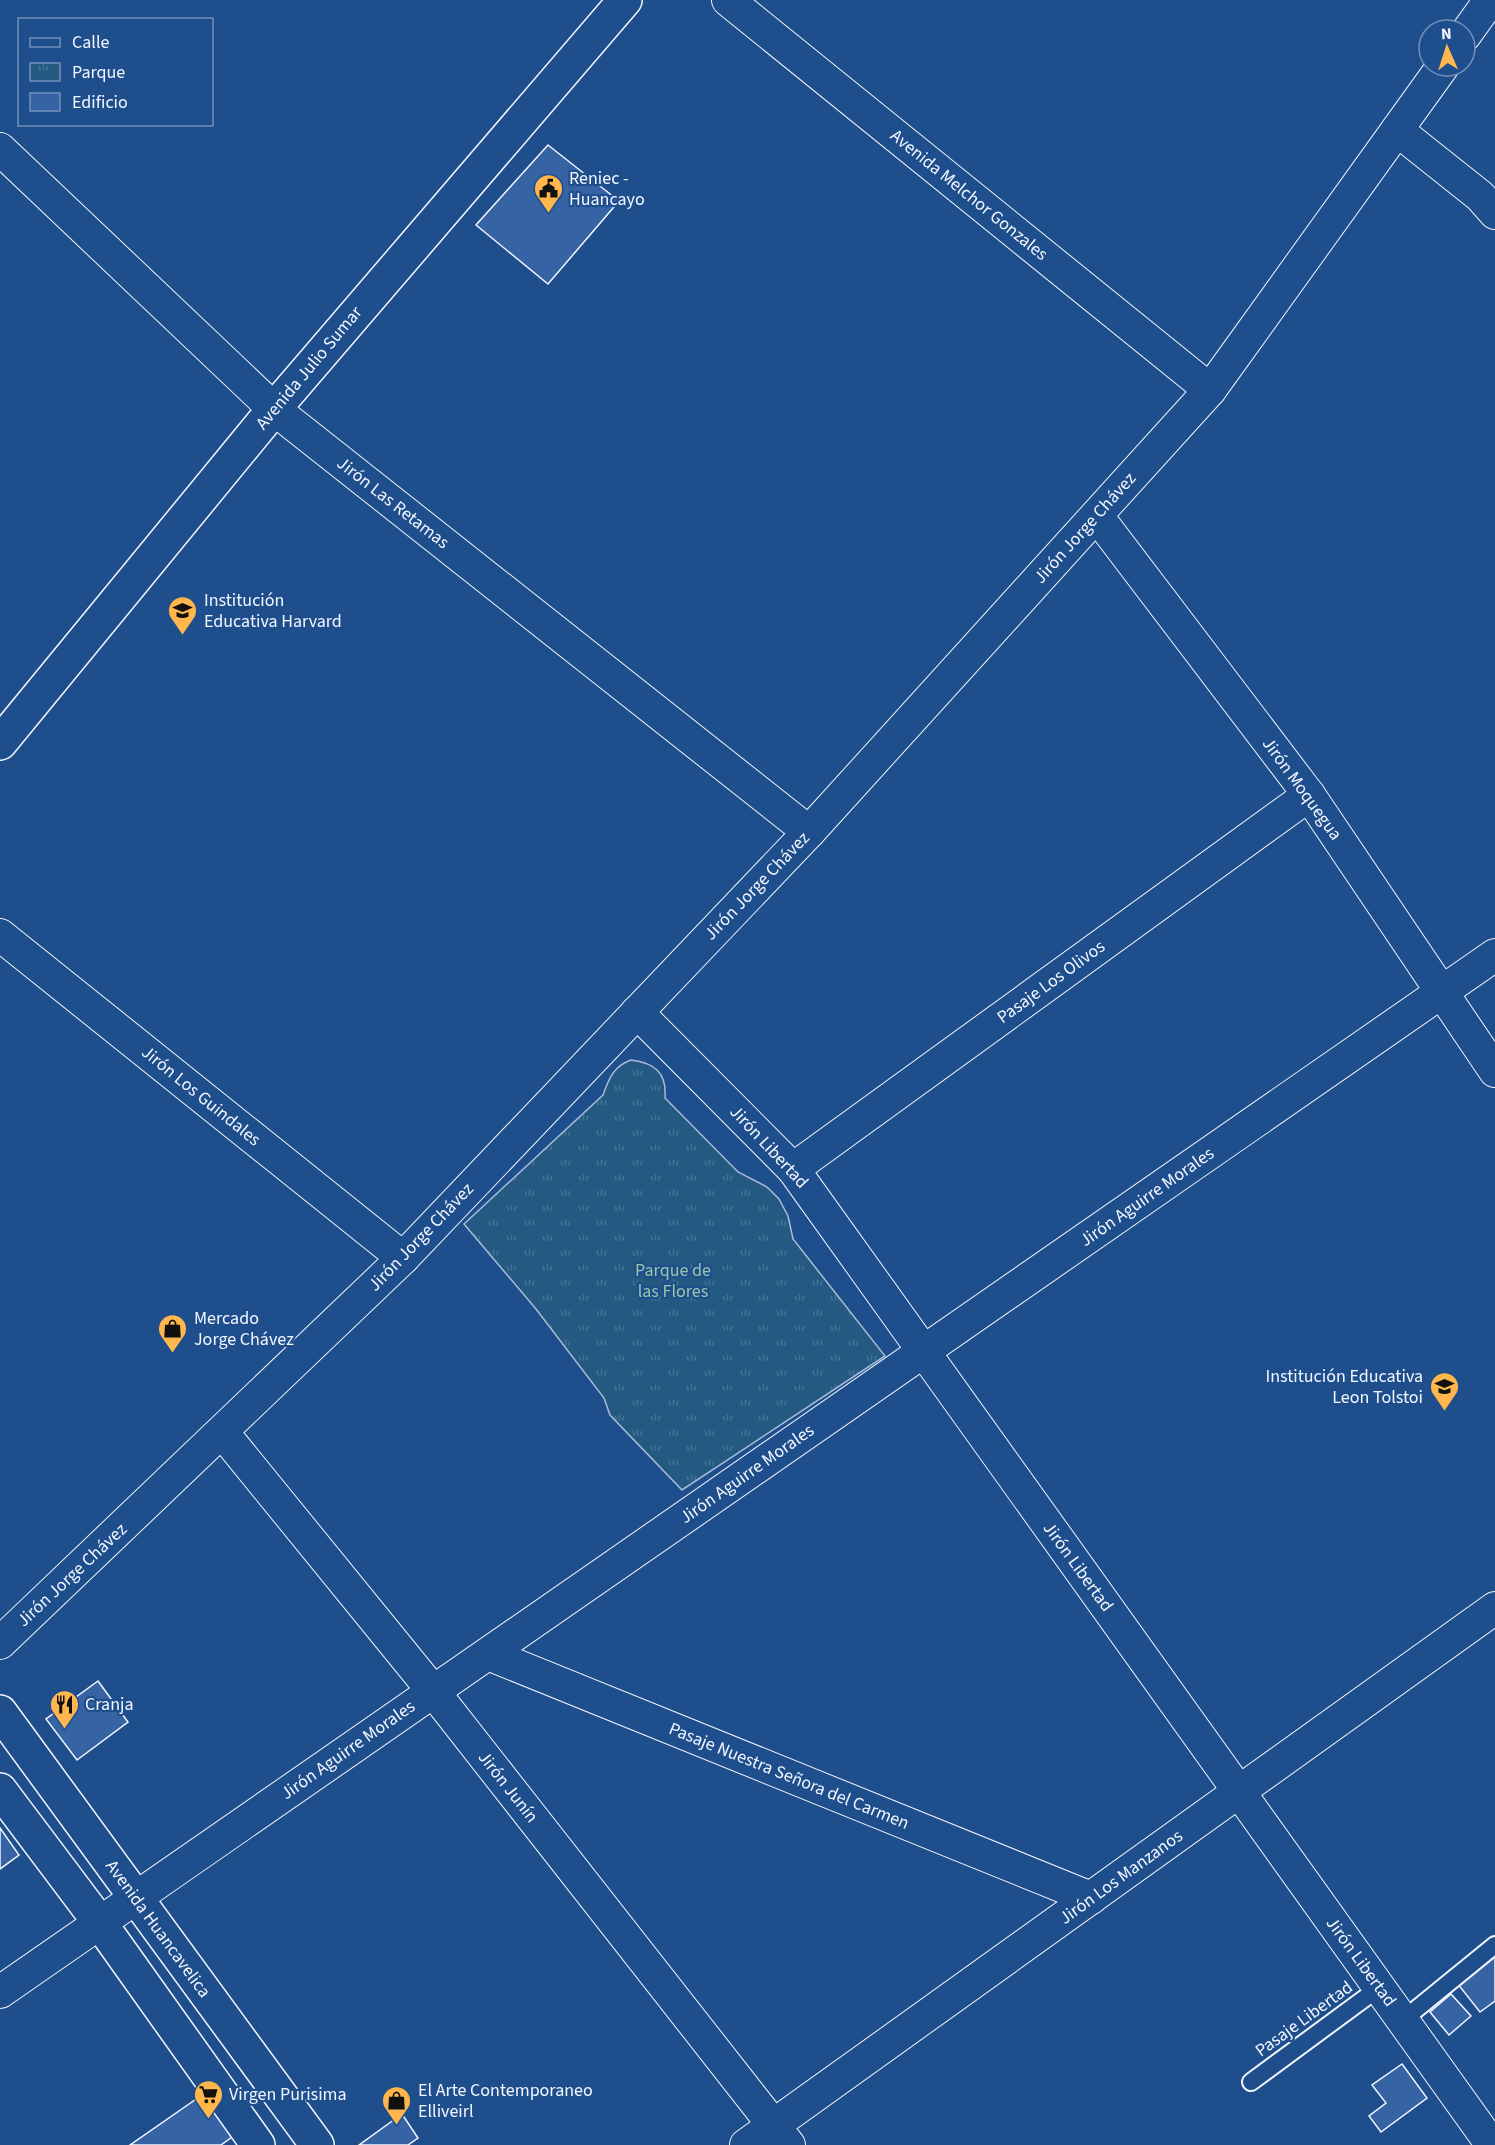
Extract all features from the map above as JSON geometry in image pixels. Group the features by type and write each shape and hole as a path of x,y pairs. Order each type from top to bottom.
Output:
{"main road":[{"name":"Avenida Julio Sumar","path":"0,743 273,409 625,0"},
{"name":"Avenida Huancavelica","path":"0,1712 317,2145"},
{"path":"0,1790 100,1923 258,2145"}],"street":[{"name":"Avenida Melchor Gonzales","path":"728,0 1210,390"},
{"path":"1477,18 1490,0"},
{"name":"Jirón Jorge Chávez","path":"0,1643 223,1433 403,1258 809,832 1210,390 1434,78"},
{"path":"1397,130 1480,196 1495,213"},
{"name":"Jirón Las Retamas","path":"0,149 273,409 809,832"},
{"name":"Jirón Moquegua","path":"1096,516 1309,795 1495,1071"},
{"name":"Pasaje Los Olivos","path":"793,1169 1309,795"},
{"name":"Jirón Los Guindales","path":"0,935 403,1258"},
{"name":"Jirón Aguirre Morales","path":"0,1992 1495,956"},
{"name":"Jirón Libertad","path":"637,1012 793,1169 1492,2145"},
{"name":"Jirón Junín","path":"223,1433 433,1691 782,2135"},
{"name":"Jirón Los Manzanos","path":"746,2145 782,2135 1091,1898 1495,1608"},
{"name":"Pasaje Nuestra Señora del Carmen","path":"488,1654 1091,1898"}],"lane":[{"path":"1403,2020 1495,1946"},
{"name":"Pasaje Libertad","path":"1251,2082 1380,1987"}],"green space":[{"name":"Parque de las Flores","path":"631,1060 647,1064 658,1071 664,1082 665,1098 738,1172 767,1187 779,1199 788,1216 793,1239 885,1356 682,1490 610,1415 604,1398 536,1309 464,1224 603,1095 613,1073"}],"building":[{"name":"Reniec - Huancayo","path":"548,145 619,201 548,284 476,225"},
{"path":"98,1681 128,1722 77,1760 46,1719"},
{"path":"0,1828 19,1855 0,1869"},
{"path":"1495,1954 1495,2001 1480,2012 1457,1983"},
{"path":"1451,1994 1471,2016 1449,2035 1430,2012"},
{"path":"1402,2064 1427,2098 1381,2132 1369,2116 1386,2103 1372,2085"},
{"path":"202,2095 232,2137 221,2145 130,2145"},
{"name":"El Arte Contemporaneo Elliveirl","path":"402,2114 418,2138 408,2145 359,2145"}],"place":[{"name":"Reniec - Huancayo","path":"548,214"},
{"name":"Institución Educativa Harvard","path":"183,636"},
{"name":"Mercado Jorge Chávez","path":"173,1354"},
{"name":"Institución Educativa Leon Tolstoi","path":"1444,1412"},
{"name":"Cranja","path":"64,1730"},
{"name":"Virgen Purisima","path":"208,2120"},
{"name":"El Arte Contemporaneo Elliveirl","path":"397,2126"}]}
